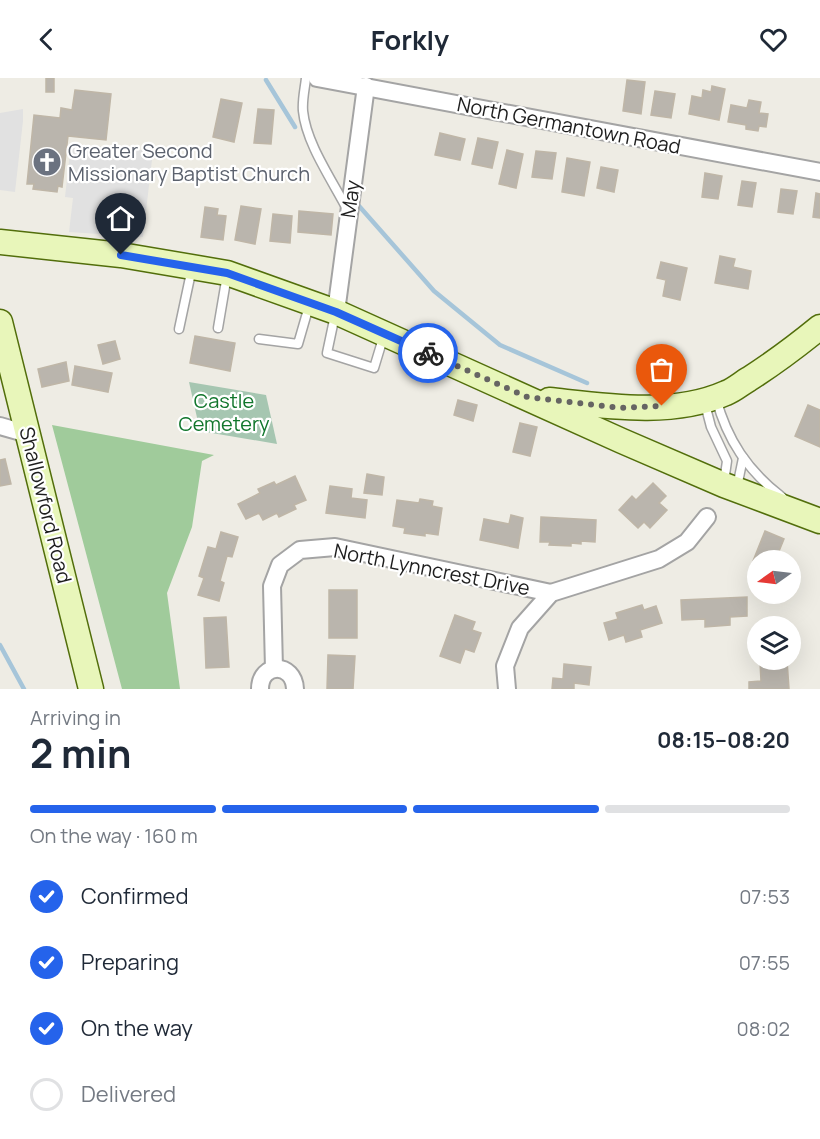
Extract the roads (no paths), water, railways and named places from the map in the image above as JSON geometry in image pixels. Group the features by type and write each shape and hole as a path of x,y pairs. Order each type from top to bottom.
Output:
{"main road":[{"path":"0,242 121,255 227,273 336,312 622,441 730,487 813,518"},
{"name":"Shallowford Road","path":"0,322 91,689"},
{"path":"527,397 620,408 683,405 710,399 727,393 764,369 820,327"}],"street":[{"name":"North Germantown Road","path":"317,78 820,172"},
{"name":"May","path":"336,312 366,86"},
{"path":"0,426 28,434"},
{"path":"507,689 505,666 520,628 551,592 658,559 687,542 707,517"},
{"name":"North Lynncrest Drive","path":"274,669 272,586 280,565 300,550 335,547 551,592"},
{"path":"260,689 261,679 274,669 288,672 295,689"}],"lane":[{"path":"306,78 303,109 306,125 313,144 348,212"},
{"path":"179,329 192,267"},
{"path":"218,327 227,273"},
{"path":"259,339 298,344 310,302"},
{"path":"336,312 327,354 374,368 384,333"},
{"path":"710,399 743,459 762,480 813,518"},
{"path":"710,399 711,427 727,461 730,487"},
{"path":"730,487 743,459"}],"waterway":[{"path":"266,80 295,127"},
{"path":"359,206 434,291 500,345 587,383"},
{"path":"0,645 24,689"}],"place":[{"name":"Greater Second Missionary Baptist Church","path":"47,162"}],"park label":[{"name":"Castle Cemetery","path":"224,412"}]}
